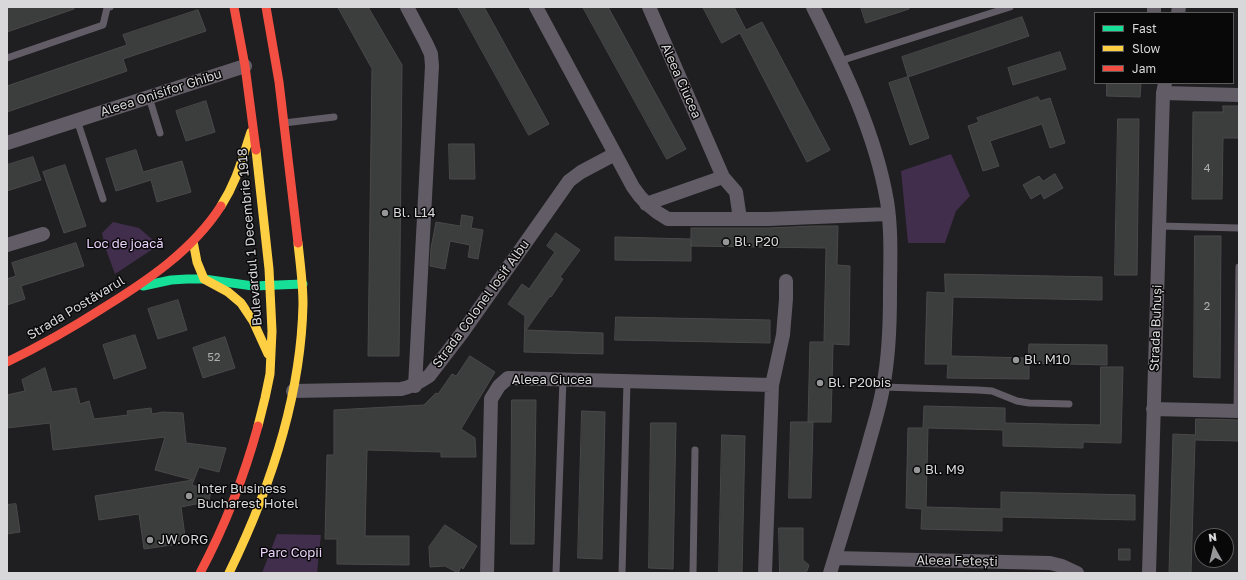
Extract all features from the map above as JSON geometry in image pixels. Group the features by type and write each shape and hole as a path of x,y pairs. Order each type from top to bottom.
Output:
{"main road":[{"name":"Bulevardul 1 Decembrie 1918","path":"200,573 212,551 236,495 258,428 267,388 271,361 272,319 270,286 260,188 245,66 234,7"},
{"path":"229,573 260,505 283,434 293,391 302,320 303,284 292,188 273,42 266,7"},
{"name":"Strada Postăvarul","path":"7,362 47,342 136,288 193,241 219,211 230,193 240,167 253,124"},
{"path":"280,187 292,188"},
{"path":"230,193 241,191"},
{"path":"193,241 197,262 204,279 220,287 241,304 256,327 271,361"},
{"name":"Strada Postăvarul","path":"136,288 171,280 204,279 253,286 303,284"}],"street":[{"path":"406,7 431,54 432,66 415,386"},
{"path":"536,7 639,197 657,214 668,219 740,219 888,214"},
{"name":"Aleea Ciucea","path":"648,7 723,177 736,192 740,219"},
{"path":"814,7 840,61 864,119 875,152 883,182 891,248 890,305 883,387 862,467 830,573"},
{"name":"Aleea Onisifor Ghibu","path":"7,143 245,66"},
{"path":"1163,86 1239,95"},
{"name":"Strada Buhuși","path":"1149,573 1163,86"},
{"name":"Strada Colonel Iosif Albu","path":"293,391 401,389 415,386 430,376 569,182 581,172 615,154"},
{"path":"646,204 723,177"},
{"path":"7,245 44,234"},
{"path":"765,573 772,385 783,336 786,281"},
{"name":"Aleea Ciucea","path":"487,573 491,399 499,386 508,378 772,385"},
{"path":"1153,409 1238,411"},
{"name":"Aleea Fetești","path":"835,558 1050,563 1062,566 1077,573"}],"lane":[{"path":"7,58 103,25 107,8 110,7"},
{"path":"840,61 1010,7"},
{"path":"149,97 160,133"},
{"path":"284,123 334,117"},
{"path":"77,120 102,200"},
{"path":"1159,226 1239,228"},
{"path":"1238,411 1239,267"},
{"path":"556,573 563,380"},
{"path":"622,573 627,381"},
{"path":"883,387 978,390 1006,395 1018,401 1029,403 1069,404"},
{"path":"693,573 695,450"}],"green space":[{"path":"951,154 970,196 956,211 945,243 908,243 901,171"},
{"name":"Loc de joacă","path":"113,222 139,228 159,245 115,274 105,247 102,233"},
{"name":"Parc Copii","path":"277,534 321,535 317,573 262,573"}],"building":[{"path":"7,7 74,7 74,9 7,32"},
{"name":"Bl. L14","path":"338,7 368,7 402,65 399,356 368,356 372,69"},
{"path":"458,7 484,7 549,124 529,135"},
{"path":"583,7 608,7 686,149 667,159"},
{"path":"703,7 734,7 746,30 762,22 830,150 807,162 740,33 722,43"},
{"path":"861,7 909,7 909,9 866,23"},
{"path":"198,10 206,31 123,59 127,71 7,112 7,86 127,45 123,35"},
{"path":"1022,17 1029,36 908,77 902,57"},
{"path":"1060,52 1066,69 1013,85 1008,68"},
{"path":"908,77 929,138 910,145 889,83"},
{"path":"1107,84 1141,84 1140,97 1107,96"},
{"path":"1038,97 1040,101 1050,98 1065,143 1050,148 1042,124 990,141 999,166 983,171 968,126 979,122 977,118"},
{"path":"206,101 215,132 186,141 176,111"},
{"path":"1223,106 1239,106 1239,138 1223,138 1222,199 1192,199 1193,112 1223,112"},
{"path":"1118,119 1139,119 1137,275 1115,275"},
{"path":"449,144 474,144 475,179 450,179"},
{"path":"136,150 143,172 182,161 191,192 157,202 151,180 116,191 106,159"},
{"path":"33,157 41,180 7,191 7,165"},
{"path":"65,165 86,226 64,233 43,172"},
{"path":"1055,174 1063,188 1044,199 1041,193 1031,199 1023,185 1039,176 1043,181"},
{"path":"462,215 473,217 471,228 483,230 478,259 468,257 470,245 450,241 445,269 430,266 431,248 436,222 460,226"},
{"path":"838,226 837,265 850,266 849,345 833,344 831,422 808,422 810,342 824,342 826,248 691,246 691,261 615,260 615,237 691,239 691,228"},
{"path":"556,233 580,250 560,277 563,279 551,297 550,296 526,330 603,333 603,354 524,352 525,316 508,304 522,284 529,289 555,252 547,246"},
{"path":"1195,236 1221,236 1220,378 1194,377"},
{"path":"76,243 84,266 21,286 25,299 7,305 7,279 16,276 12,263"},
{"name":"Bl. M10","path":"945,274 1102,277 1102,300 953,297 951,356 1028,358 1029,344 1107,345 1107,365 1029,363 1029,379 947,378 948,364 925,364 927,292 945,293"},
{"path":"178,300 187,330 158,339 148,309"},
{"path":"616,317 770,320 770,343 615,340"},
{"path":"135,335 146,368 114,379 103,345"},
{"path":"225,337 235,368 203,378 193,348"},
{"path":"470,356 495,372 461,429 475,438 476,457 441,457 441,452 367,450 365,536 409,536 409,565 337,564 337,539 325,539 327,455 334,455 334,410 424,405 436,393 438,394 452,374 456,376"},
{"name":"Bl. M9","path":"1101,367 1123,367 1121,443 1083,442 1083,448 1003,446 1003,430 928,428 926,507 1001,509 1001,492 1135,495 1135,520 1002,517 1002,531 921,529 922,509 906,508 908,428 923,428 924,406 1005,408 1005,423 1100,425"},
{"path":"45,368 52,392 76,388 80,404 89,401 94,419 128,415 127,411 151,408 152,414 163,412 183,413 186,443 226,448 219,472 199,467 192,485 211,491 208,505 196,504 181,507 186,543 144,549 139,514 99,520 95,496 193,480 155,470 165,437 53,450 50,423 7,428 7,395 25,391 22,380"},
{"path":"512,400 536,400 534,544 511,544"},
{"path":"582,411 605,412 602,559 578,558"},
{"path":"1196,419 1239,420 1239,441 1195,440 1191,573 1169,573 1173,434 1195,435"},
{"path":"791,422 813,422 811,498 789,498"},
{"path":"651,423 676,423 673,569 649,568"},
{"path":"722,435 745,436 742,573 719,573"},
{"path":"16,504 20,532 7,534 7,505"},
{"path":"445,525 477,546 463,569 461,567 458,573 445,566 430,567 429,547"},
{"path":"779,528 803,528 803,560 809,565 807,571 803,573 780,573"},
{"path":"1119,549 1130,549 1130,560 1119,560"}],"traffic: fast":[{"path":"143,286 171,280 187,279 204,279 253,286 303,284"}],"traffic: slow":[{"path":"221,206 235,179 251,132"},
{"path":"256,150 269,269 272,331 270,374 258,426"},
{"path":"193,241 197,262 204,279 228,292 241,303 253,321 268,354"},
{"path":"229,573 258,509 281,442 290,408 301,339 303,304 298,243"}],"traffic: jam":[{"path":"234,7 245,66 256,150"},
{"path":"266,7 279,82 298,243"},
{"path":"7,362 80,323 136,287 168,263 197,237 221,206"},
{"path":"200,573 218,537 233,501 247,464 258,426"}],"place":[{"name":"Bl. L14","path":"385,213"},
{"name":"Bl. P20","path":"726,242"},
{"name":"Bl. M10","path":"1016,360"},
{"name":"Bl. P20bis","path":"820,383"},
{"name":"Bl. M9","path":"917,470"},
{"name":"Inter Business Bucharest Hotel","path":"189,496"},
{"name":"JW.ORG","path":"150,540"}]}
